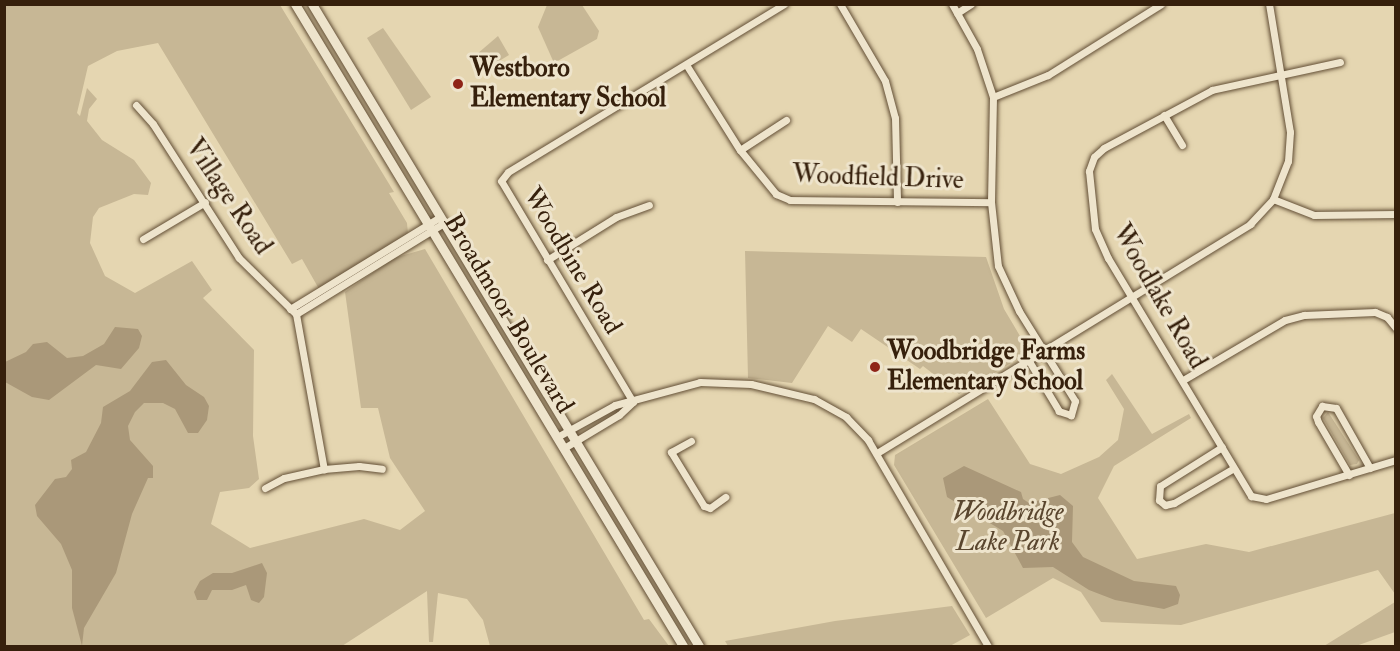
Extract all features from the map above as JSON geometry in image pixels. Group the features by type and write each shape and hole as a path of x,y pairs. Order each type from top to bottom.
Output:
{"main road":[{"name":"Broadmoor Boulevard","path":"295,4 680,643"},
{"name":"Broadmoor Boulevard","path":"312,4 699,646"}],"street":[{"name":"Woodbine Road","path":"633,402 502,186 504,177 784,4"},
{"path":"840,4 888,90 895,118 897,202"},
{"path":"952,4 985,68 993,97 991,202 998,266 1019,311 1076,401 1071,415 1059,411 1029,361"},
{"path":"957,13 971,4"},
{"path":"993,97 1048,75 1161,4"},
{"path":"877,453 1250,224 1273,199 1288,161 1290,132 1269,4"},
{"name":"Woodlake Road","path":"1340,62 1212,90 1104,148 1094,157 1089,171 1095,229 1132,298 1251,496 1266,499 1395,460"},
{"name":"Woodfield Drive","path":"687,66 740,150 776,194 790,200 991,202"},
{"name":"Village Road","path":"136,105 205,202 239,258 293,311"},
{"path":"1164,115 1182,145"},
{"path":"740,150 786,120"},
{"path":"1273,199 1314,215 1395,214"},
{"path":"143,239 205,202"},
{"path":"547,260 616,218 649,205"},
{"path":"324,469 293,311 442,220"},
{"path":"1183,380 1285,320 1304,315 1375,312 1387,317 1395,328"},
{"path":"557,437 615,405 633,402 700,382 772,387 829,407 857,428 877,453 988,646"},
{"path":"564,448 620,415 633,402"},
{"path":"1349,475 1318,422 1316,416 1322,406 1336,408 1370,468"},
{"path":"691,441 671,452 704,506 710,508 725,497"},
{"path":"1222,447 1160,486 1159,500 1165,505 1174,503 1234,468"},
{"path":"265,488 284,478 324,469 359,466 382,469"}],"green space":[{"path":"4,5 280,5 394,192 389,193 407,223 408,234 319,289 302,259 292,264 158,43 117,51 88,66 77,113 80,116 87,88 97,99 89,109 87,121 102,140 134,160 151,183 148,195 134,194 99,208 93,217 90,243 105,276 135,293 192,261 212,290 203,298 254,350 253,436 259,479 249,488 220,492 211,524 250,548 364,519 400,530 425,511 390,458 378,408 361,408 345,292 394,258 425,249 644,620 649,619 669,646 490,646 483,620 467,599 438,593 433,642 429,642 427,591 342,646 5,646"},
{"path":"547,5 582,5 599,31 597,39 554,63 538,27"},
{"path":"383,28 431,97 411,110 367,38"},
{"path":"498,36 509,55 486,69 477,54"},
{"path":"745,251 986,257 1004,309 1026,346 1026,354 959,394 923,366 920,369 861,329 852,342 828,326 792,383 748,378"},
{"name":"Woodbridge Lake Park","path":"1112,374 1152,434 1189,414 1191,418 1114,466 1098,498 1137,559 1206,544 1249,552 1395,513 1395,594 1378,570 1181,625 1101,622 1081,592 1053,578 986,618 894,465 895,455 988,399 1030,464 1061,474 1099,457 1118,440 1124,409 1106,380"},
{"path":"1328,412 1359,460 1357,464 1350,465 1323,418"},
{"path":"1395,602 1395,632 1356,646 1324,646"},
{"path":"952,606 970,635 950,646 728,646 725,641 835,621"}],"shaded area":[{"path":"115,327 138,329 142,336 139,348 121,369 96,365 49,400 32,397 5,382 5,362 26,352 33,344 47,342 67,358 83,356 104,344"},
{"path":"166,360 186,385 204,397 209,406 207,420 198,433 188,433 175,409 163,403 144,403 135,412 128,426 130,440 153,466 153,478 148,478 132,514 116,573 84,628 82,646 72,608 72,570 61,544 37,516 35,505 55,479 66,477 72,469 71,460 86,452 101,423 103,407 130,391 152,362"},
{"path":"964,466 1021,492 1023,499 1029,503 1060,495 1073,506 1072,542 1083,557 1134,581 1176,586 1180,595 1178,604 1164,609 1115,600 1089,590 1053,567 1023,568 1003,531 947,497 943,478"},
{"path":"262,563 267,573 264,597 259,603 251,600 246,585 232,590 212,590 207,600 197,600 194,592 200,581 213,573 232,573"}],"place":[{"name":"Westboro Elementary School","path":"458,84"},
{"name":"Woodbridge Farms Elementary School","path":"875,367"}]}
